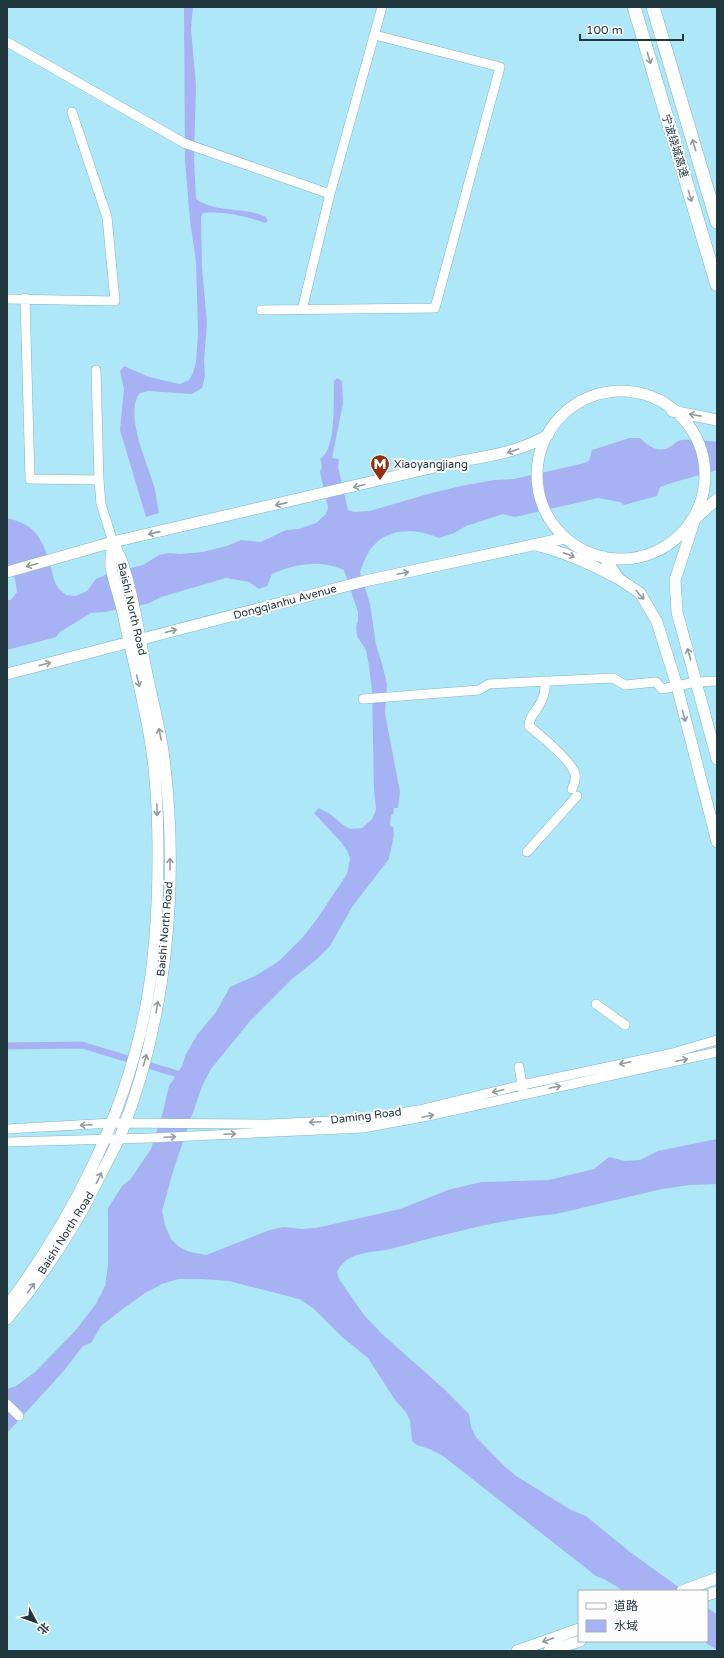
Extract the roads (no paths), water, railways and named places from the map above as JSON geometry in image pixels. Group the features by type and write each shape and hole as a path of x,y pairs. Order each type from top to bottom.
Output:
{"highway":[{"name":"宁波绕城高速","path":"634,7 717,285"},
{"name":"宁波绕城高速","path":"653,7 717,222"}],"main road":[{"path":"717,499 695,519 667,547 637,558 604,557 583,550 565,538 547,517 537,489 537,464 548,435 558,419 575,403 601,391 627,389 652,399 672,411 692,433 703,457 707,482 695,519 675,580 677,612 717,759"},
{"path":"672,411 717,420"},
{"path":"8,571 113,542 342,490 456,462 506,453 533,444 548,435"},
{"name":"Dongqianhu Avenue","path":"7,674 365,581 565,538"},
{"name":"Baishi North Road","path":"7,1306 42,1255 87,1176 112,1123 138,1042 144,1016 154,949 158,907 158,840 152,752 129,614 123,564 113,542"},
{"name":"Baishi North Road","path":"113,542 111,566 129,614"},
{"path":"531,545 557,550 583,560 619,579 640,593 657,622 676,686 717,842"},
{"path":"604,557 619,579"},
{"name":"Baishi North Road","path":"7,1319 43,1273 67,1236 89,1199 119,1139 140,1076 157,1009 166,939 170,889 168,802 163,748 134,641"},
{"path":"685,1590 717,1578"},
{"path":"517,1651 578,1629"},
{"path":"549,1651 578,1642"}],"street":[{"path":"302,310 330,194 382,7"},
{"path":"261,310 435,308 500,67 375,35"},
{"path":"7,42 184,143 330,194"},
{"path":"7,299 115,300 107,217 72,112"},
{"path":"25,298 30,479 99,480"},
{"path":"96,370 99,480 102,504 113,542"},
{"path":"368,699 479,690 489,684 546,681 613,678 625,685 656,682 662,689 696,682 717,681"},
{"path":"527,852 574,792 575,774 570,764 529,726 529,718 539,707 544,697 546,681"},
{"path":"596,1004 625,1025"},
{"name":"Daming Road","path":"7,1142 150,1138 363,1128 428,1116 523,1089 669,1054 717,1040"},
{"name":"Daming Road","path":"7,1129 112,1123 269,1124 352,1120 419,1110 717,1052"},
{"path":"520,1067 523,1089"},
{"path":"7,1404 19,1416"}],"water":[{"path":"184,7 193,7 191,29 196,86 194,158 196,199 213,207 258,214 266,217 268,221 265,223 226,213 203,213 201,217 202,268 207,323 204,362 205,376 202,388 192,394 149,391 140,393 136,402 134,412 135,424 154,486 159,513 146,517 120,430 124,389 120,371 124,366 149,377 180,384 189,380 196,362 198,333 196,261 190,221 185,160"},
{"path":"337,378 342,381 343,403 332,458 339,459 338,467 348,510 354,512 370,511 461,486 494,480 514,479 581,464 589,461 592,450 630,438 640,438 649,446 660,450 668,448 682,440 717,442 717,470 660,487 657,496 624,505 620,502 598,498 515,517 503,514 466,526 454,533 439,538 424,533 408,531 392,534 377,542 371,549 360,572 370,604 376,645 387,684 385,713 400,792 398,808 394,808 393,814 391,815 390,826 393,827 394,835 389,859 352,907 330,946 316,960 293,978 250,1021 211,1069 202,1086 174,1168 162,1211 165,1225 171,1239 179,1247 190,1252 206,1255 270,1230 284,1227 302,1229 316,1228 400,1209 448,1190 481,1182 549,1180 594,1169 609,1157 625,1161 640,1160 658,1151 717,1139 717,1184 690,1185 662,1189 556,1214 515,1219 454,1232 389,1249 357,1255 341,1265 337,1272 339,1279 364,1315 381,1333 444,1389 469,1414 471,1427 476,1437 503,1465 516,1476 571,1510 586,1516 630,1552 683,1590 622,1590 596,1576 443,1456 432,1450 417,1445 412,1441 410,1420 405,1411 395,1400 368,1358 341,1336 313,1308 299,1299 229,1281 178,1279 162,1284 145,1293 101,1326 91,1343 83,1346 62,1373 7,1433 7,1389 16,1386 35,1372 74,1332 96,1304 105,1286 108,1266 108,1208 123,1185 130,1180 151,1149 163,1112 169,1086 182,1066 186,1054 197,1035 216,1012 230,987 257,975 279,961 303,937 347,874 350,859 348,852 341,842 314,813 319,808 330,814 350,829 362,828 372,819 376,810 374,789 372,691 369,666 366,650 357,636 356,626 358,621 358,612 344,570 317,564 299,565 272,574 267,586 259,589 249,582 226,578 161,597 147,604 91,613 60,632 56,637 7,650 7,600 11,600 17,592 15,579 7,566 7,518 26,525 38,536 45,550 56,584 66,595 76,596 87,591 96,579 105,575 143,565 159,555 169,553 181,554 203,552 227,546 241,540 261,542 286,530 299,529 316,523 326,514 328,508 320,472 322,466 320,459 325,454 332,435 334,381"},
{"path":"708,1609 717,1614 717,1650 705,1642 708,1642"}],"waterway":[{"path":"7,1046 82,1045 184,1076"}],"place":[{"name":"Xiaoyangjiang","path":"380,481"}]}
